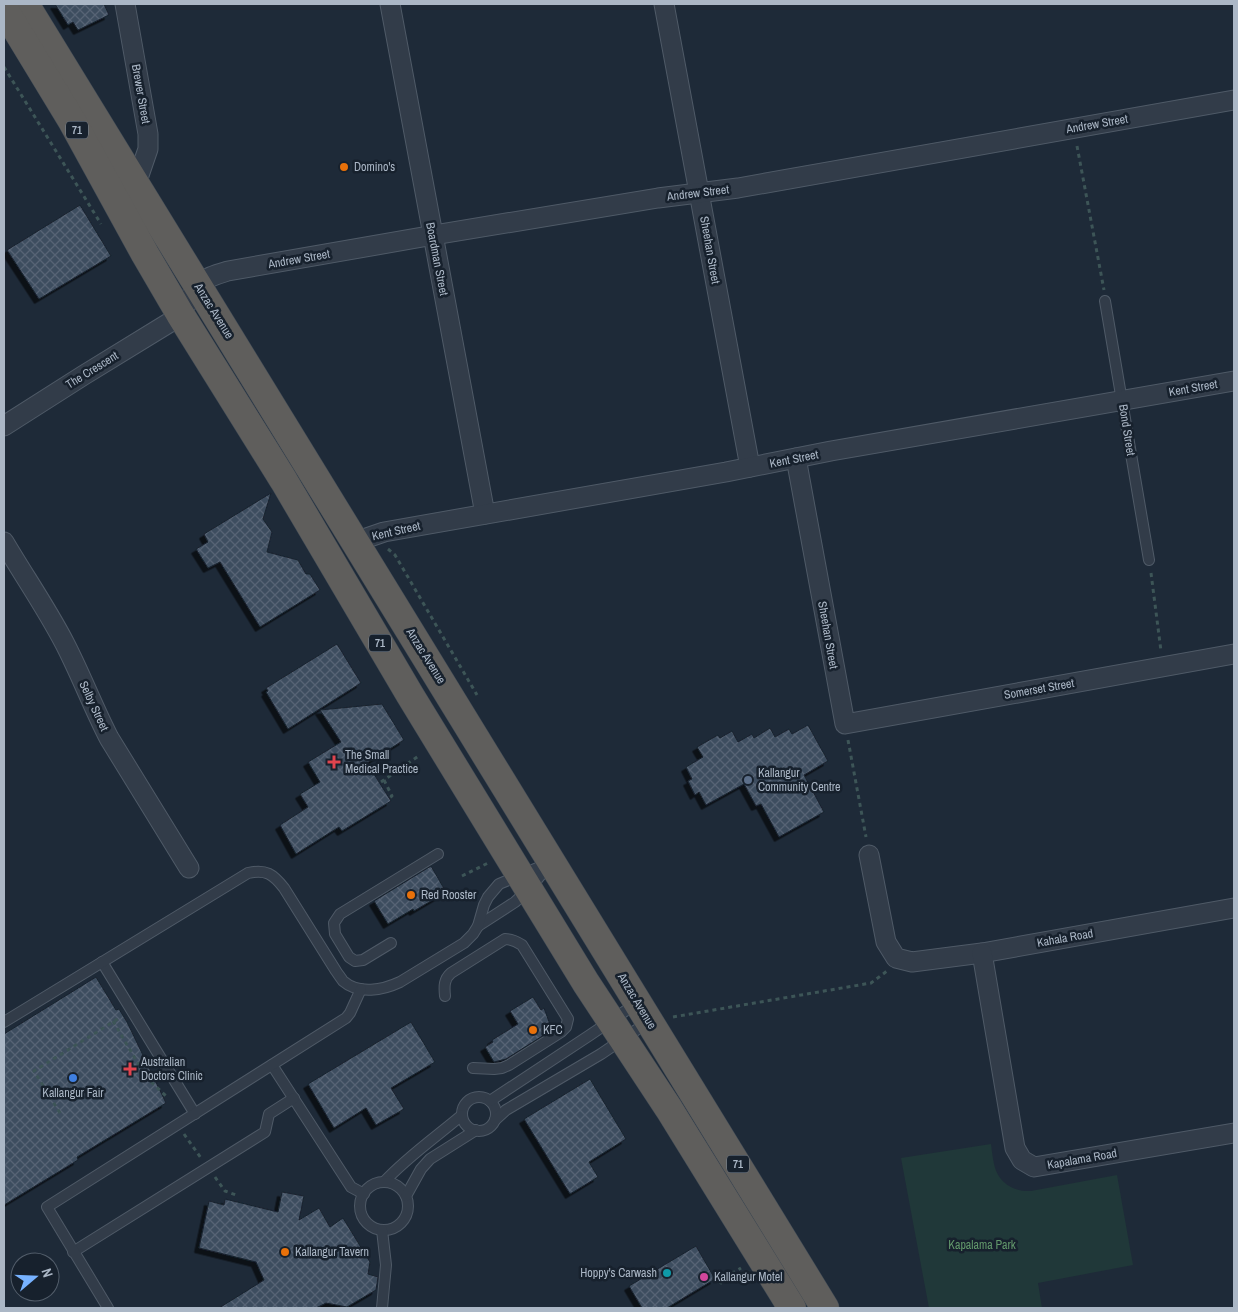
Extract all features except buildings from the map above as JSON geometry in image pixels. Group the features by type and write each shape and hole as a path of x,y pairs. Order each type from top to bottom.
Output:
{"highway":[{"name":"Anzac Avenue","path":"25,4 552,862 652,1014 825,1308"},
{"name":"71","path":"4,9 72,121 180,314 288,488 410,695 616,1030 669,1109 783,1299"}],"street":[{"name":"Brewer Street","path":"125,4 148,134 148,149 136,184"},
{"name":"Boardman Street","path":"390,4 485,514"},
{"name":"Sheehan Street","path":"664,4 750,467"},
{"name":"Andrew Street","path":"198,285 216,275 228,272 434,235 658,198 748,186 1234,100"},
{"path":"180,314 198,285"},
{"name":"The Crescent","path":"4,426 172,321 180,314"},
{"name":"Kent Street","path":"355,542 384,532 831,451 1234,381"},
{"name":"Sheehan Street","path":"796,458 845,724"},
{"name":"Selby Street","path":"4,544 66,645 109,738 189,868"},
{"name":"Somerset Street","path":"845,724 1234,654"},
{"path":"869,855 886,942 896,958"},
{"name":"Kahala Road","path":"896,958 912,962 982,953 1234,908"},
{"name":"Kapalama Road","path":"982,953 1015,1148 1022,1160 1034,1167 1234,1133"}],"lane":[{"name":"Bond Street","path":"1105,301 1149,560"},
{"path":"391,943 363,960 355,961 349,958 335,934 334,923 340,914 438,854"},
{"path":"478,926 512,905 524,882 552,862"},
{"path":"4,1022 248,873 258,871 268,873 278,881 289,895 343,981 360,990 370,990 391,986 411,976 464,943 478,926 484,905 499,884 524,882 552,862"},
{"path":"445,996 447,976 505,939 511,939 522,945 568,1019 566,1027 562,1032 509,1065 494,1069 473,1068"},
{"path":"102,962 194,1114"},
{"path":"108,1308 47,1207 346,1018 360,990"},
{"path":"490,1101 616,1030 652,1014"},
{"path":"406,1196 421,1169 430,1160 476,1130 490,1127 506,1110 601,1054 616,1030 652,1014"},
{"path":"272,1066 351,1187 364,1194"},
{"path":"476,1130 467,1125 462,1115 465,1104 474,1098 480,1097 490,1101 495,1110 495,1120"},
{"path":"74,1252 266,1132 269,1114 294,1098"},
{"path":"384,1182 398,1166 432,1141 462,1115"},
{"path":"384,1182 397,1186 406,1196 408,1208 404,1219 394,1227 382,1230 375,1228 365,1220 360,1207 364,1194 369,1188 384,1182"},
{"path":"382,1230 386,1265 382,1308"}],"path":[{"path":"4,67 105,231"},
{"path":"1074,128 1105,301"},
{"path":"1149,560 1161,653"},
{"path":"845,724 869,855"},
{"path":"389,798 392,796 382,781 420,754"},
{"path":"462,876 491,861"},
{"path":"652,1014 871,983 885,973 896,958"},
{"path":"60,1113 34,1071 109,1024"},
{"path":"720,1284 723,1279 743,1266"}],"green space":[{"name":"Kapalama Park","path":"991,1144 997,1174 1004,1183 1019,1190 1031,1191 1117,1175 1133,1265 1038,1283 1042,1308 929,1308 901,1158"}],"place":[{"name":"Domino's","path":"344,167"},
{"name":"The Small Medical Practice","path":"334,762"},
{"name":"Kallangur Community Centre","path":"748,780"},
{"name":"Red Rooster","path":"411,895"},
{"name":"KFC","path":"533,1030"},
{"name":"Australian Doctors Clinic","path":"130,1069"},
{"name":"Kallangur Fair","path":"73,1078"},
{"name":"Kallangur Tavern","path":"285,1252"},
{"name":"Hoppy's Carwash","path":"667,1273"},
{"name":"Kallangur Motel","path":"704,1277"}]}
